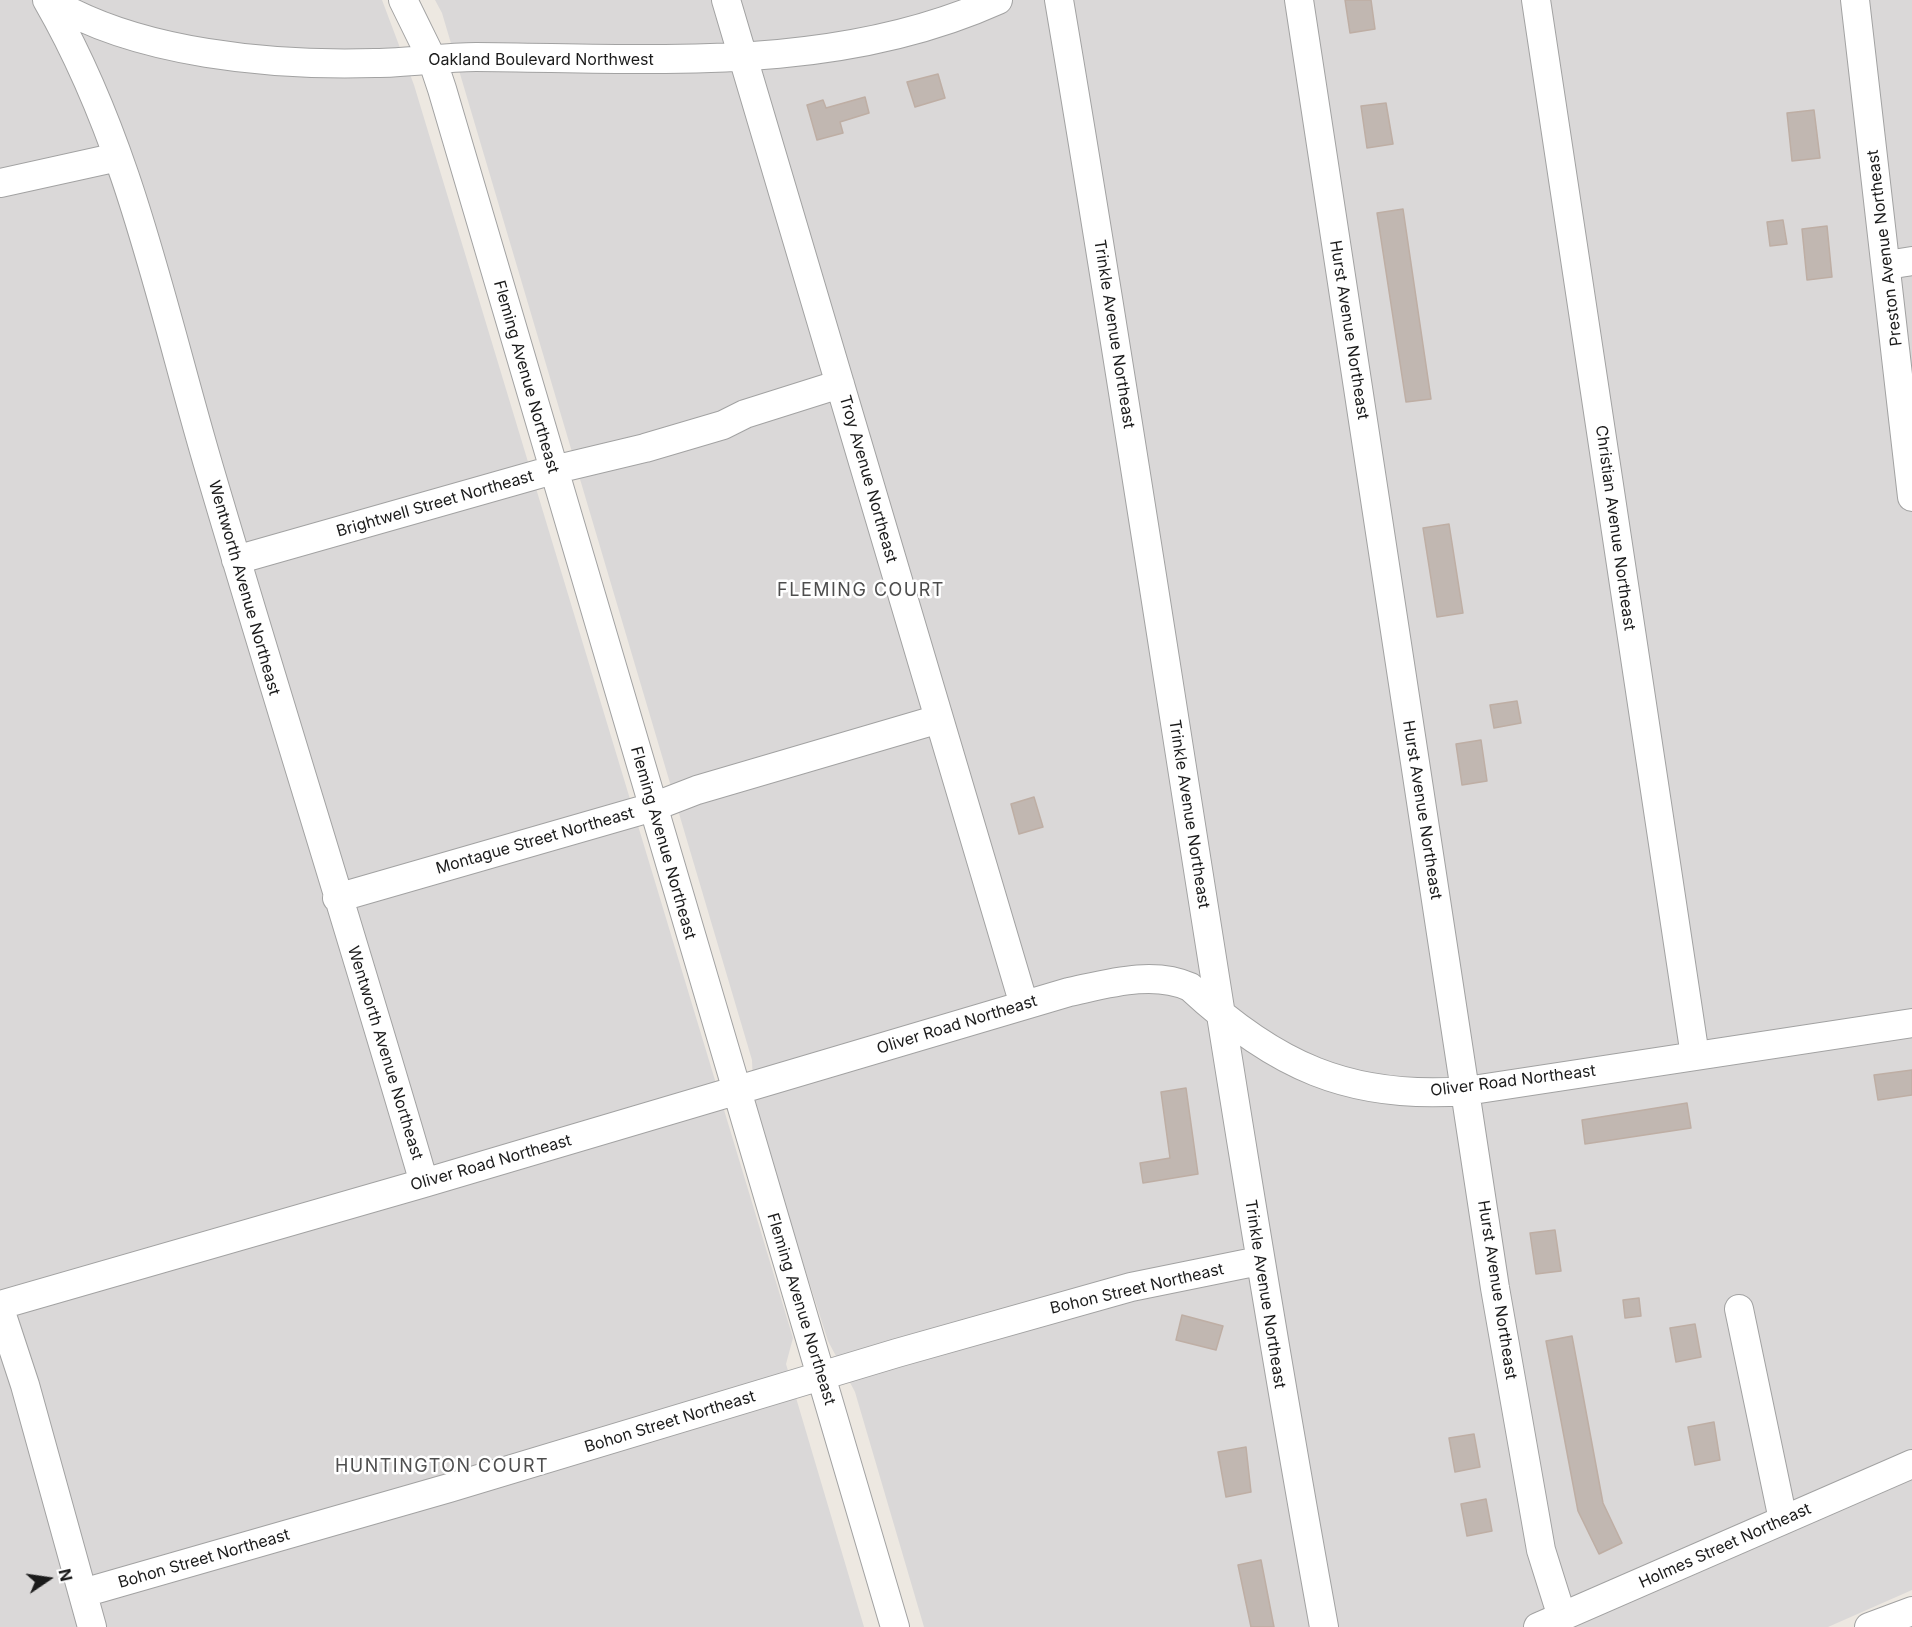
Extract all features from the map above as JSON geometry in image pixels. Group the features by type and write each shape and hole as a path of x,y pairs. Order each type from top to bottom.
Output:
{"street":[{"name":"Oakland Boulevard Northwest","path":"49,0 91,22 145,39 216,54 329,63 376,63 432,59 657,60 743,57 834,49 877,40 998,0"},
{"name":"Wentworth Avenue Northeast","path":"49,0 87,75 118,157 150,257 236,560 424,1183"},
{"name":"Fleming Avenue Northeast","path":"403,0 432,59 895,1627"},
{"name":"Troy Avenue Northeast","path":"726,0 1024,1005"},
{"name":"Trinkle Avenue Northeast","path":"1059,0 1106,277 1259,1261 1324,1627"},
{"name":"Hurst Avenue Northeast","path":"1299,0 1495,1288 1539,1539 1550,1584 1550,1622"},
{"name":"Christian Avenue Northeast","path":"1536,0 1695,1056"},
{"name":"Preston Avenue Northeast","path":"1855,0 1900,263 1912,497"},
{"path":"0,183 118,157"},
{"name":"Brightwell Street Northeast","path":"236,560 553,470 645,448 723,425 745,414 840,384"},
{"name":"Montague Street Northeast","path":"338,898 653,807 697,790 939,719"},
{"name":"Oliver Road Northeast","path":"0,1307 1024,1005 1106,984 1166,979 1190,987 1220,1015 1265,1047 1334,1080 1394,1092 1466,1091 1912,1023"},
{"name":"Bohon Street Northeast","path":"83,1593 1131,1287 1259,1261"},
{"path":"0,1307 26,1385 92,1627"},
{"path":"1739,1309 1783,1520"},
{"name":"Holmes Street Northeast","path":"1550,1622 1912,1464"},
{"path":"1869,1627 1912,1611"}],"shaded area":[{"path":"0,0 382,0 414,85 793,1338 786,1364 864,1627 0,1627"},
{"path":"435,0 1912,0 1912,1590 1828,1627 924,1627 855,1392 828,1341 754,1110 752,1060 442,13"}],"building":[{"path":"1345,0 1371,0 1375,29 1350,33"},
{"path":"938,74 945,98 915,107 907,82"},
{"path":"865,97 869,113 840,122 843,133 817,140 807,105 823,100 826,108"},
{"path":"1386,103 1393,144 1367,148 1361,106"},
{"path":"1814,110 1820,158 1792,161 1787,113"},
{"path":"1403,209 1431,399 1406,402 1377,213"},
{"path":"1783,220 1787,244 1770,246 1767,222"},
{"path":"1827,226 1832,277 1807,280 1802,229"},
{"path":"1449,524 1463,613 1437,617 1423,528"},
{"path":"1517,701 1521,723 1494,728 1490,705"},
{"path":"1481,740 1487,781 1462,785 1456,744"},
{"path":"1034,797 1043,827 1019,834 1011,804"},
{"path":"1912,1070 1912,1095 1878,1100 1874,1075"},
{"path":"1186,1088 1198,1174 1143,1183 1140,1163 1170,1158 1161,1092"},
{"path":"1687,1103 1691,1128 1585,1144 1582,1120"},
{"path":"1555,1230 1561,1271 1536,1274 1530,1233"},
{"path":"1639,1298 1641,1316 1625,1318 1623,1300"},
{"path":"1182,1315 1223,1326 1216,1350 1176,1340"},
{"path":"1695,1324 1701,1357 1676,1362 1670,1328"},
{"path":"1572,1336 1603,1503 1622,1543 1599,1554 1578,1511 1546,1341"},
{"path":"1714,1422 1720,1460 1695,1465 1688,1427"},
{"path":"1474,1434 1480,1467 1455,1472 1449,1438"},
{"path":"1246,1447 1251,1492 1226,1497 1218,1452"},
{"path":"1486,1499 1492,1531 1467,1536 1461,1504"},
{"path":"1261,1560 1274,1627 1251,1627 1238,1565"}],"district":[{"name":"FLEMING COURT","path":"861,591"},
{"name":"HUNTINGTON COURT","path":"442,1467"}]}
